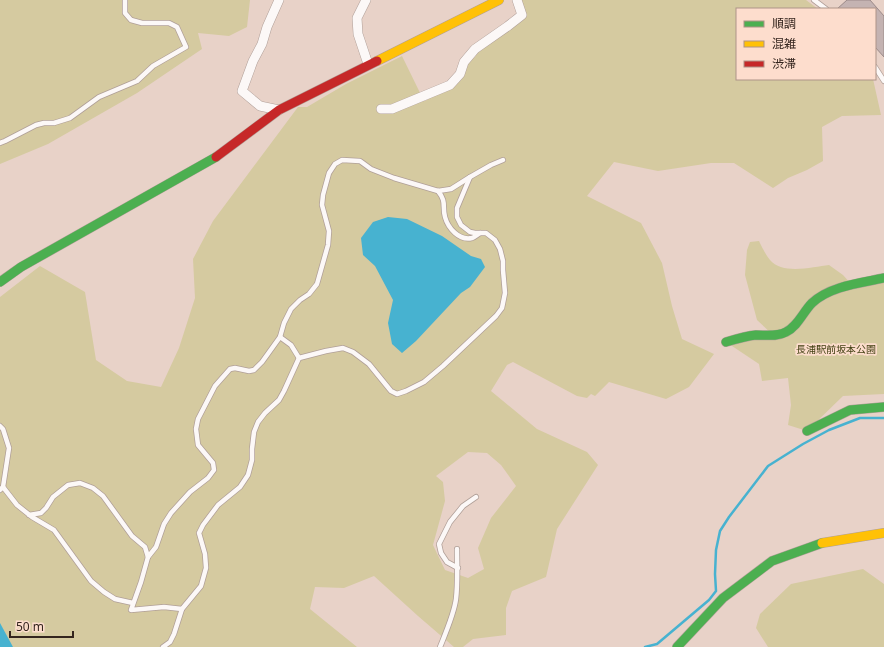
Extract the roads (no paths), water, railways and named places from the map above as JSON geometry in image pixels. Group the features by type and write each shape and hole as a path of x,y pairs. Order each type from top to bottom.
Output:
{"street":[{"path":"279,0 242,91 260,106 279,110"},
{"path":"366,0 357,18 358,34 368,64"},
{"path":"0,282 20,267 216,158 279,110 368,64 499,0"},
{"path":"381,109 392,109 450,85 460,74 464,62 475,48 522,15 518,0"},
{"path":"726,342 750,336 777,335 788,331 814,301 829,292 857,283 884,278"},
{"path":"807,431 850,410 884,407"},
{"path":"677,647 723,598 772,561 822,543 884,533"}],"lane":[{"path":"0,143 36,125 44,123 54,124 70,118 99,96 137,81 153,66 186,47 177,27 169,23 142,23 132,20 125,13 125,0"},
{"path":"814,0 825,8"},
{"path":"876,69 884,81"},
{"path":"182,609 164,607 131,610 148,558 156,547 164,524 171,513 190,492 208,478 214,470 213,463 198,445 196,429 198,419 215,386 230,369 235,368 249,371 254,370 262,362 280,336 284,323 291,309 309,294 317,284 328,245 329,232 322,205 323,195 329,173 335,164 342,160 360,161 371,169 394,178 438,191 451,189 491,165 503,160"},
{"path":"299,358 343,348 353,352 369,364 391,391 397,394 406,392 424,382 496,316 502,308 505,293 503,261 500,249 495,240 486,234 470,232 461,225 458,217 457,208 470,177"},
{"path":"438,191 443,198 444,216 448,227 458,236 466,239 473,238 480,233"},
{"path":"280,336 291,345 299,358"},
{"path":"163,647 170,642 174,634 182,609 201,586 206,568 205,554 200,533 203,525 218,505 240,487 248,475 252,460 254,432 258,422 279,400 299,358"},
{"path":"0,426 3,429 9,448 2,489 29,515 54,530 91,581 115,599 133,603"},
{"path":"29,515 41,513 46,508 52,496 68,485 80,483 93,488 103,496 132,536 145,547 148,558"},
{"path":"458,568 447,562 441,553 439,544 450,522 463,506 476,497"},
{"path":"440,647 456,600 458,568 457,549"}],"water":[{"path":"388,217 407,219 442,236 471,256 481,259 485,267 470,287 461,293 416,341 402,353 392,344 388,323 393,300 375,266 363,255 361,238 373,222"},
{"path":"0,623 13,647 0,647"}],"waterway":[{"path":"645,647 657,644 709,600 716,591 716,550 720,531 768,466 829,430 860,418 884,418"}],"park label":[{"name":"長浦駅前坂本公園","path":"836,349"}]}
